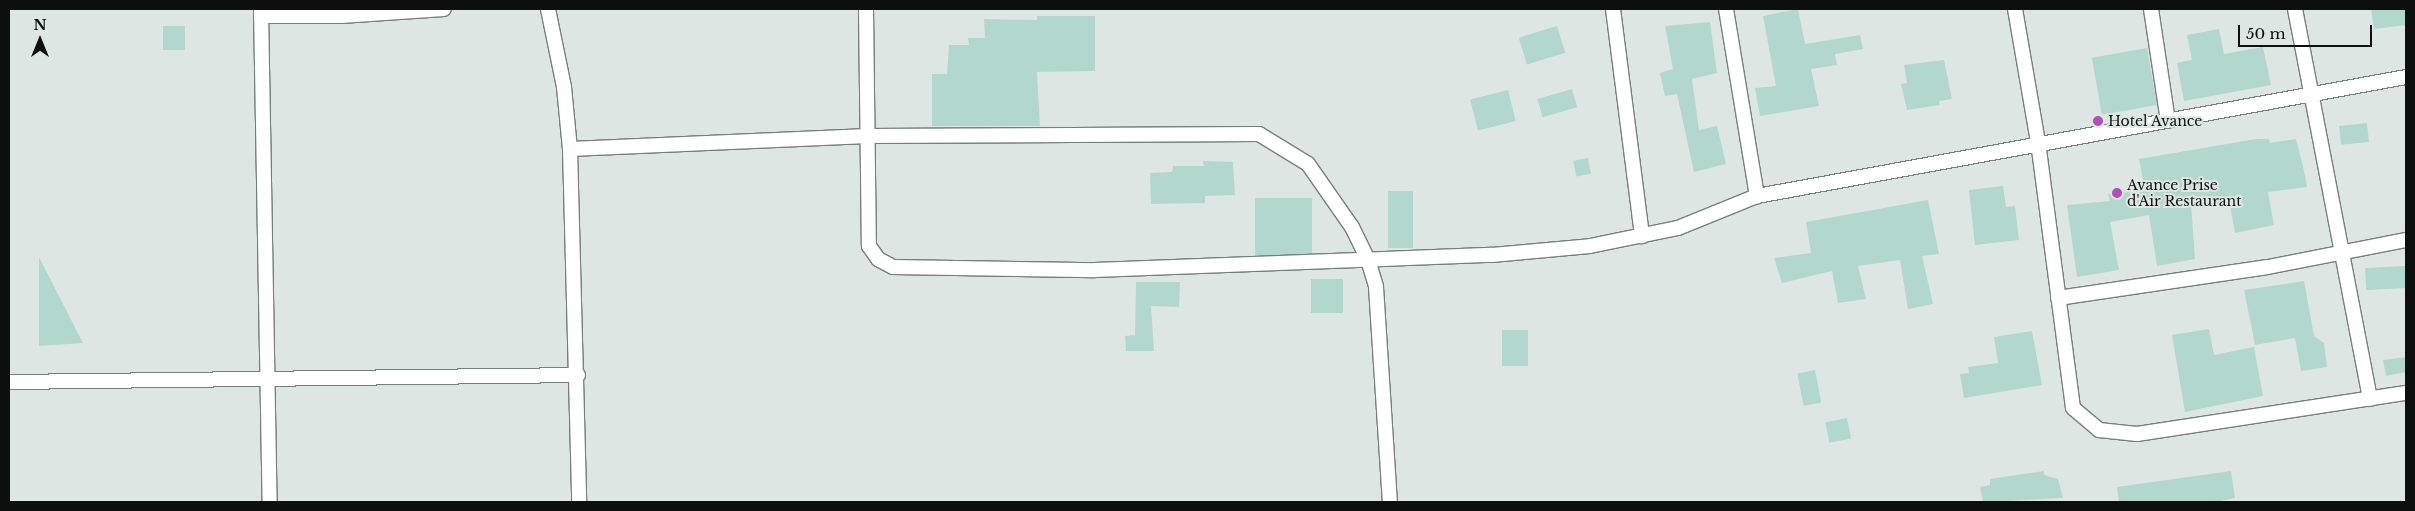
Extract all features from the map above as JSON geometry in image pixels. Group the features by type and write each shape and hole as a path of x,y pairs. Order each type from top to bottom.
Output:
{"street":[{"path":"270,502 270,380 261,12 341,16 444,9"},
{"path":"548,9 564,87 570,149 578,375 579,502"},
{"path":"866,9 869,246 878,260 893,267 1095,270 1368,260 1580,247 1678,228 1757,196 2038,142 2312,97 2406,77"},
{"path":"1613,9 1642,236"},
{"path":"1726,9 1757,196"},
{"path":"2015,9 2038,142 2073,408 2099,430 2137,434 2406,393"},
{"path":"2151,9 2168,120"},
{"path":"2295,9 2339,255 2370,399"},
{"path":"570,149 868,136 1258,134 1308,164 1352,227 1368,260 1376,287 1390,502"},
{"path":"2058,298 2339,255 2406,240"},
{"path":"9,382 578,375"}],"building":[{"path":"1798,9 1805,44 1860,35 1863,49 1835,54 1837,65 1811,69 1819,106 1760,116 1755,88 1776,86 1763,16"},
{"path":"2371,9 2406,9 2406,25 2374,29"},
{"path":"1037,16 1095,16 1095,71 1037,72 1040,126 932,126 932,74 947,74 949,45 969,45 968,38 985,38 984,19 1037,20"},
{"path":"1710,22 1717,73 1692,79 1699,130 1717,126 1726,164 1694,172 1677,94 1665,96 1660,73 1673,69 1665,26"},
{"path":"163,26 185,26 185,50 163,50"},
{"path":"1557,26 1565,53 1527,64 1519,38"},
{"path":"2219,29 2224,54 2263,47 2271,85 2184,101 2177,63 2192,60 2187,35"},
{"path":"2147,48 2157,105 2102,115 2092,58"},
{"path":"1944,60 1952,99 1939,101 1940,105 1907,110 1901,84 1907,83 1904,65"},
{"path":"1572,89 1577,107 1543,117 1537,99"},
{"path":"1508,90 1516,121 1478,130 1470,99"},
{"path":"2367,123 2369,142 2341,145 2339,126"},
{"path":"2256,139 2269,139 2270,143 2296,139 2305,175 2307,187 2268,192 2274,225 2235,233 2229,200 2191,203 2195,259 2157,266 2149,215 2110,222 2119,270 2077,277 2067,205 2110,201 2108,194 2145,191 2139,159"},
{"path":"1588,158 1591,174 1576,177 1573,161"},
{"path":"1203,161 1233,162 1235,195 1205,196 1205,203 1151,204 1150,173 1172,172 1173,166 1204,166"},
{"path":"2003,186 2006,207 2015,206 2019,240 1975,245 1969,190"},
{"path":"1388,191 1413,191 1413,248 1388,248"},
{"path":"1255,198 1312,198 1312,255 1255,255"},
{"path":"1928,200 1939,254 1922,256 1933,304 1908,309 1900,260 1858,266 1866,299 1838,303 1832,271 1782,283 1774,258 1811,253 1806,222"},
{"path":"39,257 83,343 39,346"},
{"path":"2405,266 2406,288 2366,290 2365,268"},
{"path":"1311,279 1343,279 1343,313 1311,313"},
{"path":"2304,281 2314,336 2324,343 2327,367 2301,371 2295,338 2255,345 2244,290"},
{"path":"1136,282 1180,282 1179,307 1151,306 1154,351 1126,351 1125,336 1135,335"},
{"path":"2209,329 2214,355 2254,347 2263,396 2185,412 2172,335"},
{"path":"1502,330 1528,330 1528,366 1502,366"},
{"path":"2032,331 2042,385 1964,398 1960,374 1969,373 1968,367 1998,363 1994,337"},
{"path":"2406,357 2406,372 2386,376 2383,360"},
{"path":"1815,370 1821,402 1804,406 1797,373"},
{"path":"1847,418 1851,439 1829,443 1825,422"},
{"path":"2044,471 2044,475 2058,479 2063,498 1983,502 1980,487 1990,485 1990,479"},
{"path":"2231,471 2235,498 2215,502 2119,502 2117,487"}],"place":[{"name":"Hotel Avance","path":"2098,121"},
{"name":"Avance Prise d'Air Restaurant","path":"2117,193"}]}
